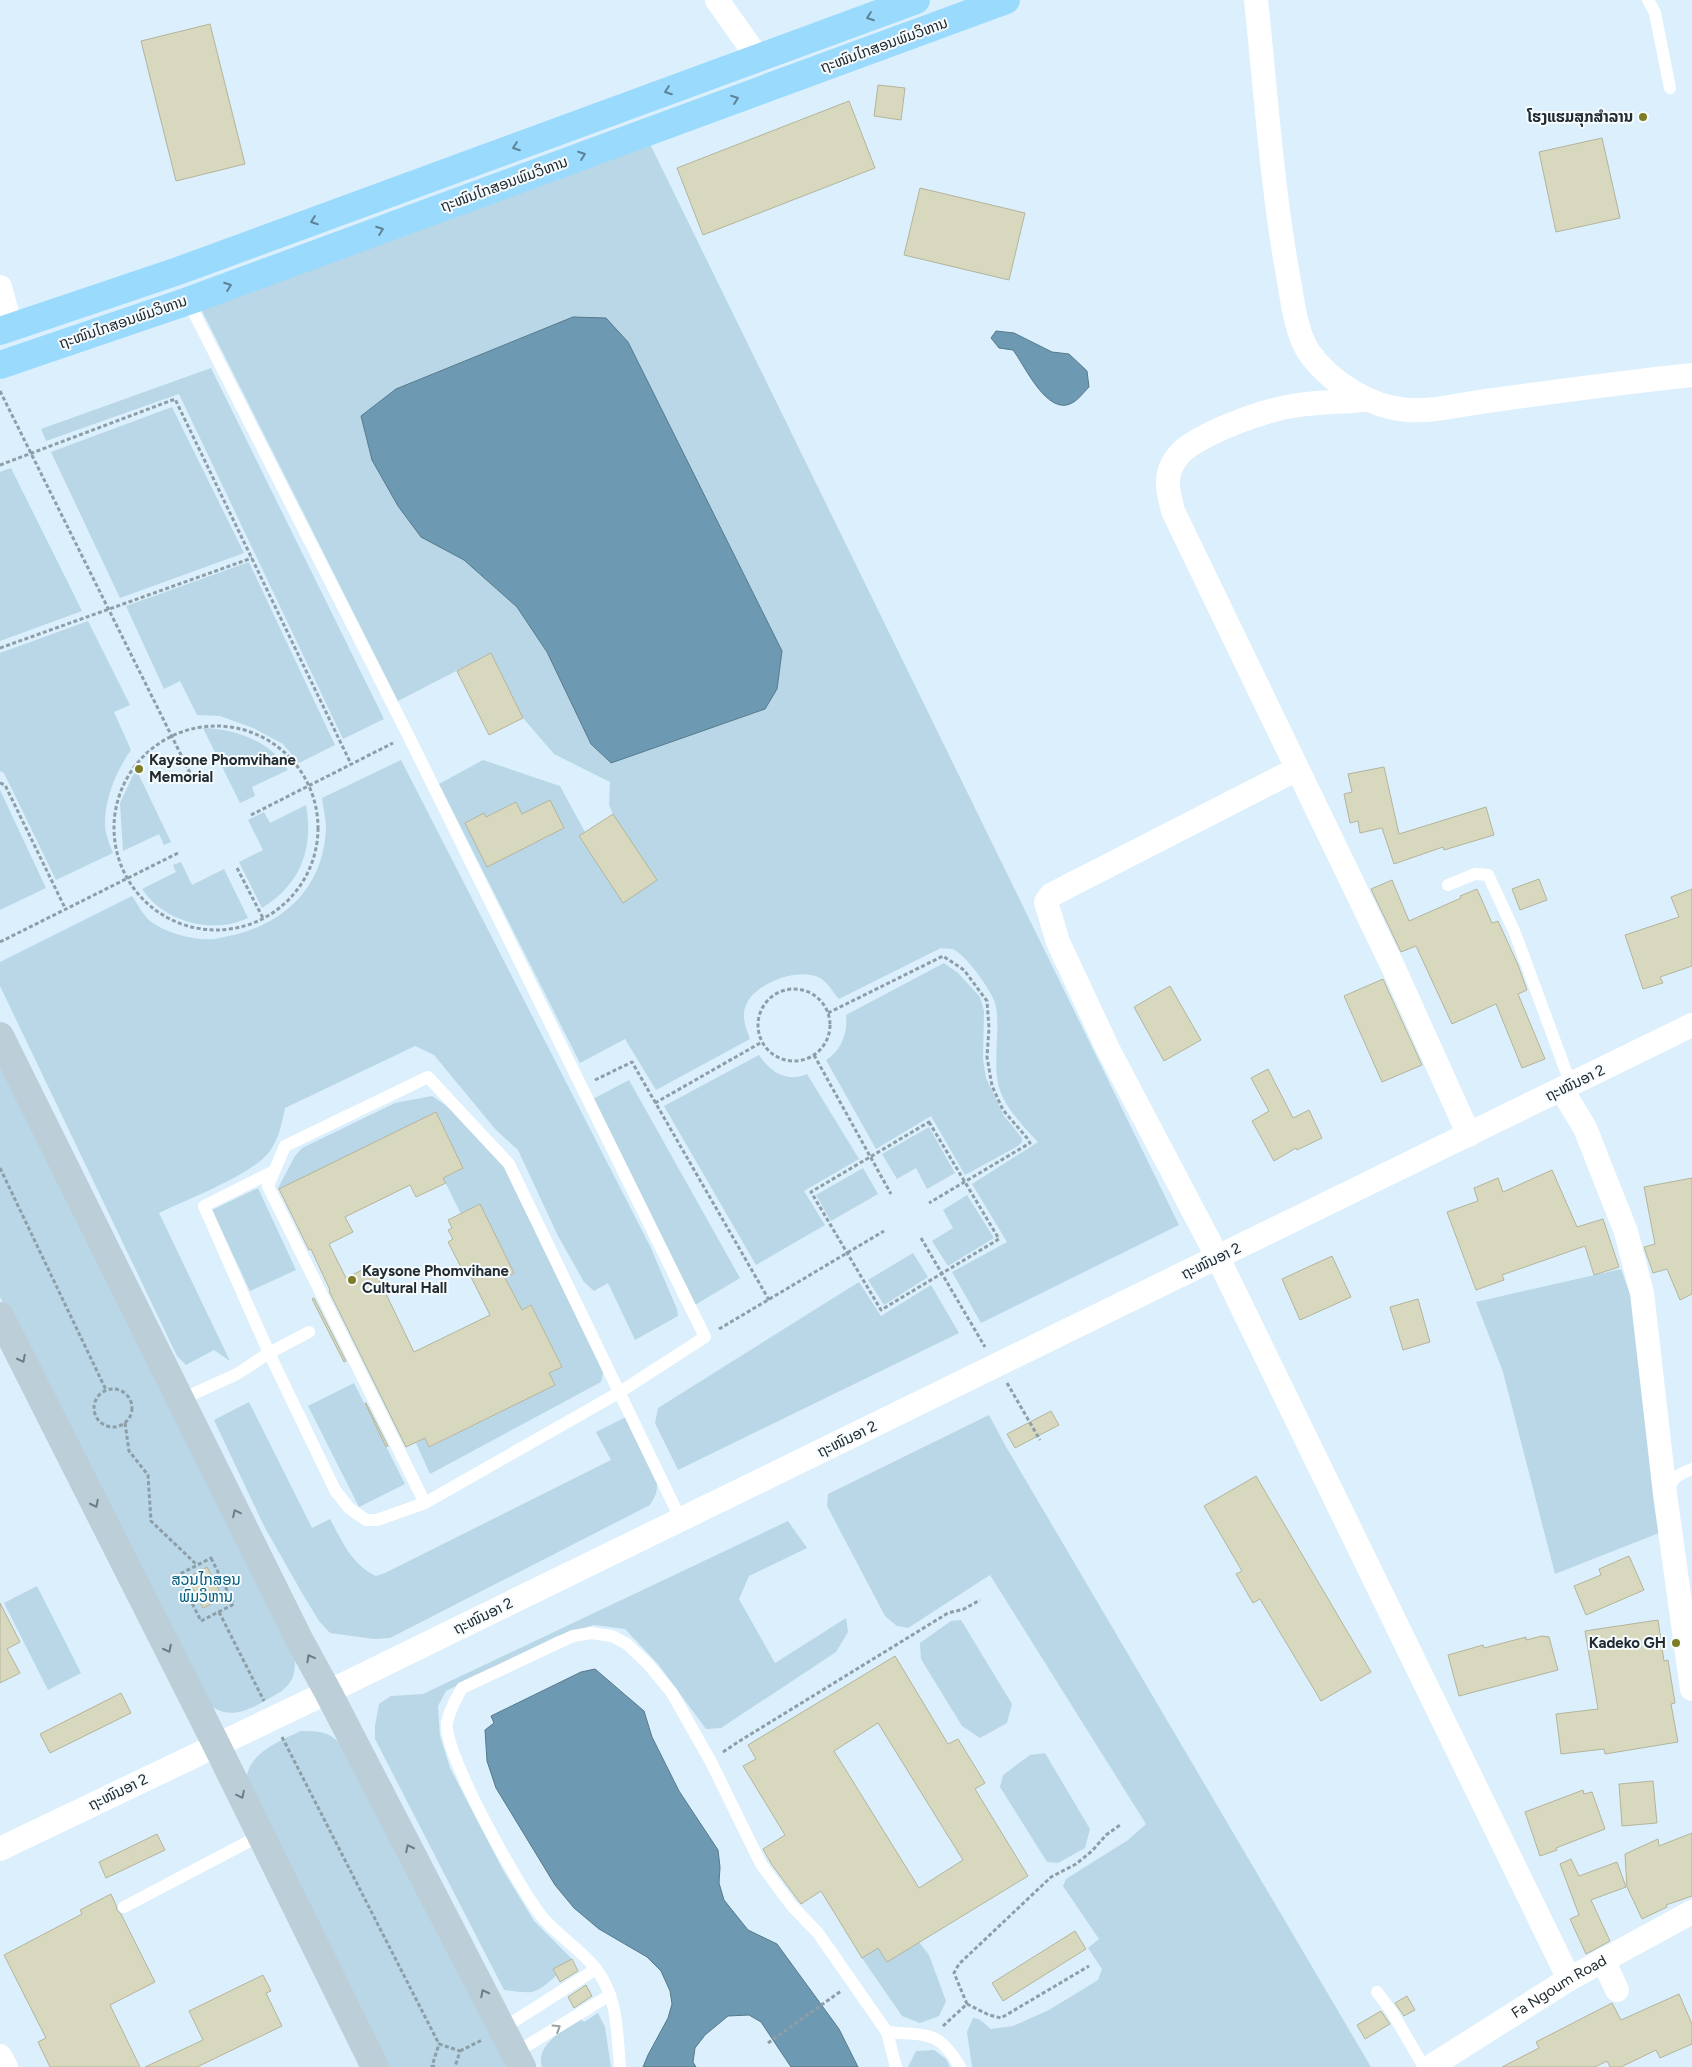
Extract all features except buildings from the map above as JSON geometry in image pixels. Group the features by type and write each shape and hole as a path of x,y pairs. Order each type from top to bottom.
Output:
{"highway":[{"name":"ຖະໜົນໄກສອນພົມວິຫານ","path":"6,329 187,268 916,0"},
{"name":"ຖະໜົນໄກສອນພົມວິຫານ","path":"0,365 188,301 1006,0"}],"street":[{"path":"717,0 758,58"},
{"path":"1256,0 1275,190 1284,255 1298,326 1308,350 1320,365 1365,400"},
{"path":"0,287 6,329"},
{"path":"1469,1135 1394,971 1173,511 1167,485 1170,470 1177,458 1188,447 1212,434 1267,412 1292,406 1365,400 1405,410 1428,411 1487,401 1692,375"},
{"path":"1297,769 1051,895 1046,902 1058,942 1108,1049 1218,1258 1569,1979"},
{"name":"ຖະໜົນອາ 2","path":"0,1849 328,1692 1692,1025"},
{"path":"0,1036 300,1640 519,2060"},
{"path":"1567,1087 1626,1232 1642,1293 1692,1689"},
{"path":"0,1316 261,1835 368,2062"},
{"name":"Fa Ngoum Road","path":"1430,2067 1569,1979 1692,1912"},
{"path":"1603,1960 1617,1990"},
{"path":"0,2056 6,2067"}],"lane":[{"path":"1648,0 1655,13 1670,88"},
{"path":"188,301 408,735 705,1337 620,1392 425,1503 377,1520 366,1520 349,1508 335,1490 268,1353 204,1206 274,1172"},
{"path":"1448,885 1475,874 1488,875 1515,933 1567,1087"},
{"path":"425,1503 268,1186 285,1146 428,1077 509,1164 681,1520"},
{"path":"180,1400 237,1374 268,1353 309,1332"},
{"path":"1666,1494 1672,1479 1692,1469"},
{"path":"620,2067 615,2010 610,1995 596,1969 543,1918 502,1853 464,1779 452,1751 447,1724 453,1705 462,1688 573,1636 591,1632 612,1636 627,1644 648,1664 672,1693 711,1762 761,1864 792,1906 818,1933 887,2032 896,2067"},
{"path":"124,1908 261,1835"},
{"path":"502,2028 596,1969"},
{"path":"1377,1992 1392,2012 1424,2067"},
{"path":"519,2060 610,1995"},
{"path":"887,2032 932,2036 942,2041 951,2051 960,2067"}],"path":[{"path":"0,391 194,781"},
{"path":"0,465 175,398 351,764"},
{"path":"0,648 252,558"},
{"path":"224,725 251,731 275,744 295,762 309,785 317,810 319,836 313,862 302,886 285,905 264,920 234,930 202,930 172,921 146,903 126,878 116,852 113,824 118,797 130,772 148,751 171,735 197,726 224,725"},
{"path":"251,815 408,735"},
{"path":"0,782 5,785 65,908"},
{"path":"0,942 178,852"},
{"path":"237,868 264,920"},
{"path":"828,1013 943,956 964,970 987,1001 989,1028 987,1058 992,1086 1003,1110 1030,1143 929,1203"},
{"path":"791,989 802,990 813,995 822,1003 828,1013 830,1025 828,1037 814,1055 802,1060 791,1061 780,1058 762,1042 758,1030 759,1019 766,1003 780,992 791,989"},
{"path":"655,1103 762,1042"},
{"path":"814,1055 891,1194"},
{"path":"582,1087 632,1062 769,1300"},
{"path":"929,1122 965,1182 999,1239 881,1310 811,1192 929,1122"},
{"path":"0,1168 106,1390"},
{"path":"705,1337 884,1231"},
{"path":"921,1238 1040,1440"},
{"path":"106,1390 119,1390 129,1398 132,1410 125,1422 117,1427 106,1426 97,1418 94,1405 100,1394 106,1390"},
{"path":"125,1422 129,1451 148,1475 151,1521 197,1565"},
{"path":"211,1558 234,1604 201,1621 178,1574 197,1565 211,1558"},
{"path":"711,1762 738,1742 948,1613 964,1610 980,1600"},
{"path":"219,1612 440,2044 460,2051 455,2067"},
{"path":"1089,1966 1001,2018 989,2015 967,2004 954,1973 959,1964 1051,1877 1076,1864 1092,1851 1106,1835 1120,1825"},
{"path":"768,2044 834,1996"},
{"path":"932,2036 967,2004"},
{"path":"432,2067 440,2044"}],"green space":[{"path":"650,144 1179,1225 981,1323 952,1272 1007,1242 972,1184 1038,1142 1008,1107 1000,1091 996,1063 997,1011 993,997 970,964 964,957 952,949 941,948 839,999 824,981 816,976 805,974 793,975 770,983 759,989 746,1005 744,1018 750,1039 656,1090 625,1039 580,1063 439,784 483,760 560,786 585,832 579,837 623,902 657,880 613,814 609,805 610,782 554,754 523,718 491,653 398,701 201,309","holes":["421,536 765,709 610,763 591,744 547,652 517,607 464,560"]},
{"path":"211,368 384,719 343,739 179,394 46,441 41,429"},
{"path":"172,407 244,553 120,598 51,452"},
{"path":"11,468 82,611 0,641 0,472"},
{"path":"249,562 335,745 299,763 283,744 253,728 220,716 197,715 180,681 164,689 126,606"},
{"path":"88,621 130,705 114,712 131,750 120,767 112,786 105,817 107,837 113,853 56,880 4,773 0,771 0,653"},
{"path":"203,728 228,731 251,738 272,751 288,770 252,787 255,796 240,803"},
{"path":"401,760 650,1246 677,1309 678,1316 635,1340 608,1283 594,1291 584,1282 558,1236 518,1150 496,1130 434,1055 415,1046 285,1108 276,1141 262,1160 235,1177 159,1213 230,1361 214,1350 186,1365 177,1356 0,986 0,962 132,896 150,921 159,927 191,938 217,939 253,929 270,921 299,898 310,883 318,867 324,848 326,828 322,798"},
{"path":"136,769 171,842 164,845 159,834 123,851 120,803"},
{"path":"0,790 46,888 0,910"},
{"path":"306,805 308,836 306,851 301,864 295,877 286,888 262,908 239,862 263,850 248,820 264,812 270,823"},
{"path":"181,862 192,885 224,869 248,918 234,923 204,925 176,917 163,910 151,900 142,889 176,872 173,865"},
{"path":"944,963 958,973 980,997 984,1011 983,1059 986,1078 1004,1116 1022,1138 1022,1142 1018,1146 965,1175 931,1116 876,1149 826,1060 836,1052 845,1035 846,1015"},
{"path":"759,1055 768,1066 780,1074 793,1077 807,1074 859,1159 804,1191 825,1225 756,1265 664,1106"},
{"name":"ສວນໄກສອນ ພົມວິຫານ","path":"0,1064 295,1654 293,1678 285,1689 244,1711 219,1711 203,1699 0,1297"},
{"path":"629,1080 740,1278 695,1305 593,1099"},
{"path":"432,1096 451,1109 502,1163 604,1369 601,1382 430,1474 416,1443 425,1438 430,1447 555,1385 549,1373 562,1367 531,1305 521,1310 495,1283 514,1273 480,1204 461,1214 443,1178 463,1168 436,1112 277,1190 295,1156 302,1148 395,1103"},
{"path":"929,1127 955,1173 927,1189 916,1168 897,1179 882,1154"},
{"path":"863,1168 878,1194 831,1221 816,1195"},
{"path":"258,1188 296,1270 250,1291 212,1210"},
{"path":"967,1195 994,1238 948,1266 932,1241 953,1228 943,1210"},
{"path":"913,1253 928,1277 884,1305 868,1280"},
{"path":"1621,1269 1631,1297 1659,1533 1555,1574 1503,1372 1476,1302"},
{"path":"859,1282 881,1316 931,1285 959,1333 678,1470 655,1423 658,1408"},
{"path":"354,1383 405,1484 359,1507 308,1406"},
{"path":"249,1402 312,1528 330,1519 354,1559 360,1566 376,1576 611,1460 596,1432 628,1416 658,1480 656,1494 650,1505 390,1638 374,1639 330,1633 319,1621 264,1526 214,1420"},
{"path":"989,1415 1371,2067 972,2067 967,2032 973,2018 979,2019 991,2029 1013,2026 1049,2010 1098,1980 1102,1969 1088,1948 1099,1939 1063,1886 1066,1879 1128,1840 1146,1824 990,1575 908,1628 897,1626 885,1616 827,1506 828,1494"},
{"path":"788,1521 807,1548 749,1576 739,1599 775,1663 846,1618 848,1632 836,1652 721,1728 706,1729 658,1664 625,1629 594,1625 557,1636 446,1691 438,1706 440,1736 450,1768 503,1870 534,1921 572,1959 554,1978 537,1990 518,1992 504,1990 375,1739 379,1704 391,1696 423,1694"},
{"path":"37,1586 81,1673 48,1690 4,1603"},
{"path":"961,1620 1012,1704 1007,1723 980,1738 962,1726 921,1659 920,1643 951,1621"},
{"path":"300,1731 323,1733 333,1737 349,1753 508,2067 389,2067 251,1795 248,1785 247,1775 255,1759 276,1743"},
{"path":"1045,1753 1090,1829 1085,1848 1058,1863 1047,1862 1000,1787 1003,1775 1030,1755"},
{"path":"919,1942 929,1955 946,2001 939,2016 920,2023 902,2016 862,1958 878,1948 887,1961"},
{"path":"598,2013 605,2027 611,2067 542,2067 543,2051 553,2038 581,2019 584,2022"},
{"path":"934,2050 946,2059 950,2067 908,2067 916,2051"}],"shaded area":[{"path":"573,317 606,318 628,342 782,651 777,689 765,709 611,763 591,744 547,652 517,607 464,560 421,537 398,506 372,460 361,416 396,389"},
{"path":"996,331 1014,333 1052,352 1069,354 1087,371 1089,387 1072,403 1063,405 1054,403 1037,387 1013,350 999,348 991,338"},
{"path":"595,1669 644,1711 652,1737 679,1791 718,1850 719,1883 724,1900 748,1930 777,1944 839,2029 858,2067 791,2067 761,2022 749,2015 728,2016 705,2035 695,2048 693,2062 696,2067 643,2067 668,2018 672,2004 670,1991 661,1971 647,1957 599,1929 574,1908 555,1885 496,1788 487,1761 485,1730 494,1723 491,1716 581,1672"}],"place":[{"name":"ໂຮງແຮມສຸກສໍາລານ","path":"1643,117"},
{"name":"Kaysone Phomvihane Memorial","path":"139,769"},
{"name":"Kaysone Phomvihane Cultural Hall","path":"352,1280"},
{"name":"Kadeko GH","path":"1676,1643"}]}
